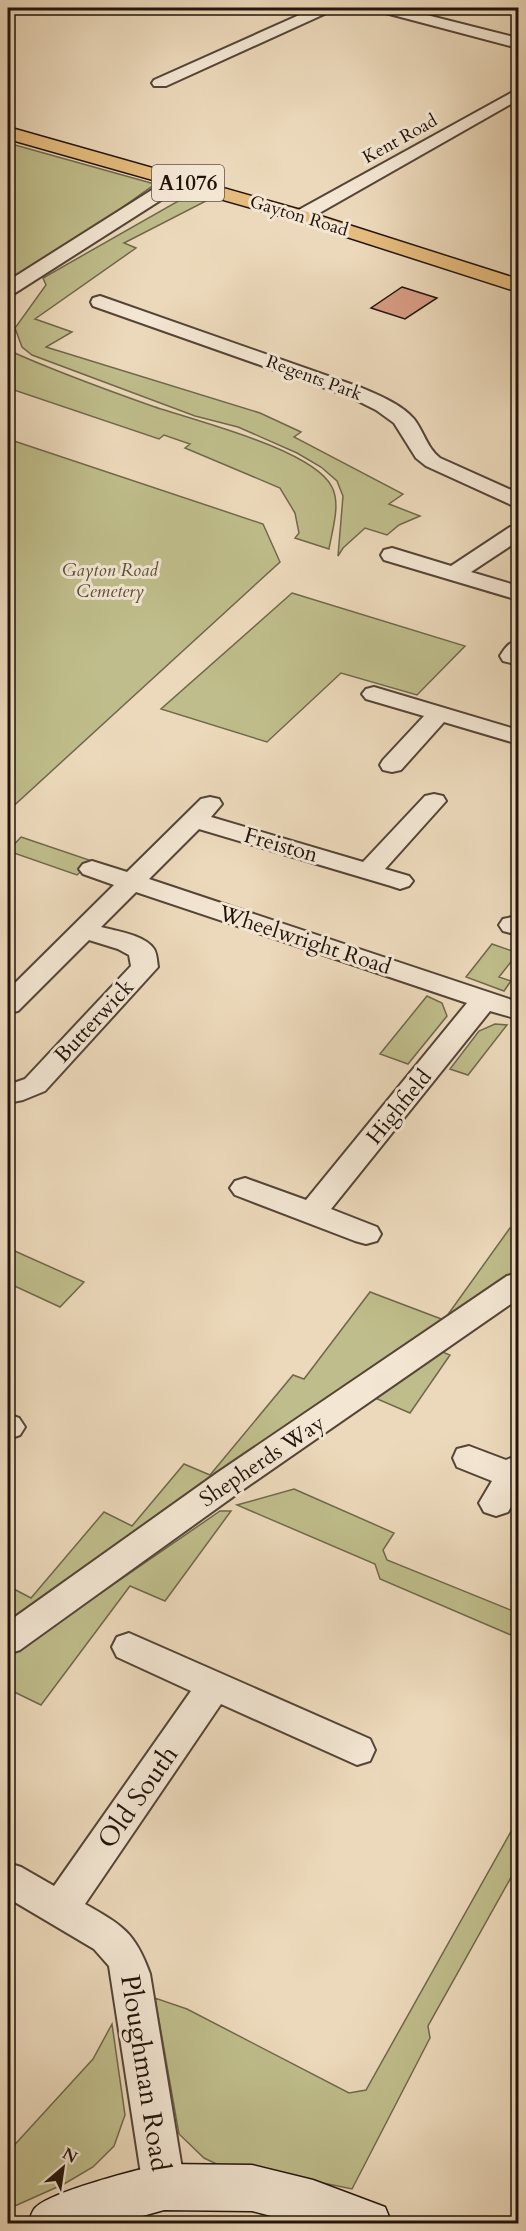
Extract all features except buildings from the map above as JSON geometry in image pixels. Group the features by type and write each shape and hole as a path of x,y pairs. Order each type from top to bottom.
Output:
{"main road":[{"name":"Gayton Road","path":"8,133 301,216 519,286"}],"street":[{"path":"160,83 326,8"},
{"path":"383,8 519,43"},
{"name":"Kent Road","path":"301,216 519,94"},
{"path":"8,289 180,180"},
{"name":"Regents Park","path":"100,302 355,392 388,407 408,425 423,455 433,462 511,497"},
{"path":"123,327 142,317"},
{"path":"455,573 519,532"},
{"path":"392,555 519,593"},
{"path":"374,694 519,737"},
{"path":"392,765 439,714"},
{"path":"369,871 434,801"},
{"name":"Freiston","path":"132,883 202,812 400,881"},
{"name":"Wheelwright Road","path":"92,870 519,1011"},
{"path":"8,1005 132,883"},
{"name":"Butterwick","path":"8,1094 35,1085 145,968 142,951 127,943 84,930"},
{"name":"Highfield","path":"312,1213 484,1000"},
{"path":"245,1188 366,1234"},
{"name":"Shepherds Way","path":"8,1640 229,1482 519,1284"},
{"path":"469,1458 516,1472 496,1503"},
{"path":"129,1647 357,1750"},
{"name":"Old South","path":"61,1908 214,1686"},
{"name":"Ploughman Road","path":"8,1879 108,1937 125,1957 131,1974 164,2187"},
{"path":"52,2223 68,2214 164,2187 252,2188 313,2202 368,2223"}],"green space":[{"path":"8,143 155,184 64,249 8,283"},
{"path":"187,196 206,201 124,243 136,248 35,319 72,332 46,347 260,413 301,432 294,437 403,494 389,504 420,516 399,525 387,535 365,528 343,548 338,556 343,496 337,481 321,467 297,453 238,427 195,416 32,355 22,347 15,328 46,285 43,278"},
{"path":"8,350 116,393 277,448 301,460 320,473 335,494 335,518 329,549 295,538 299,533 295,513 280,488 185,448 190,444 164,435 159,439 8,388"},
{"name":"Gayton Road Cemetery","path":"8,439 263,524 280,562 8,811"},
{"path":"292,593 465,646 417,695 341,673 267,742 161,709"},
{"path":"21,837 92,861 77,875 8,851"},
{"path":"492,944 518,953 499,977 511,981 504,991 466,977"},
{"path":"427,996 442,1003 447,1016 408,1064 380,1054"},
{"path":"495,1024 507,1025 468,1075 450,1069 479,1031"},
{"path":"510,1228 518,1231 518,1271 418,1342 450,1355 410,1413 352,1388 8,1625 8,1589 10,1587 31,1598 104,1512 132,1526 184,1464 210,1475 293,1375 304,1379 370,1292 444,1320"},
{"path":"8,1248 84,1282 60,1307 8,1283"},
{"path":"294,1489 394,1533 383,1550 387,1560 518,1613 518,1638 380,1579 375,1564 237,1505"},
{"path":"220,1511 231,1511 165,1601 130,1586 41,1705 8,1689 8,1657"},
{"path":"518,1819 518,1865 428,2026 430,2038 352,2189 265,2171 225,2168 204,2158 179,2134 155,1998 187,2009 349,2093 366,2090"},
{"path":"112,2024 125,2115 114,2146 93,2167 64,2184 8,2209 8,2152 93,2059"}]}
